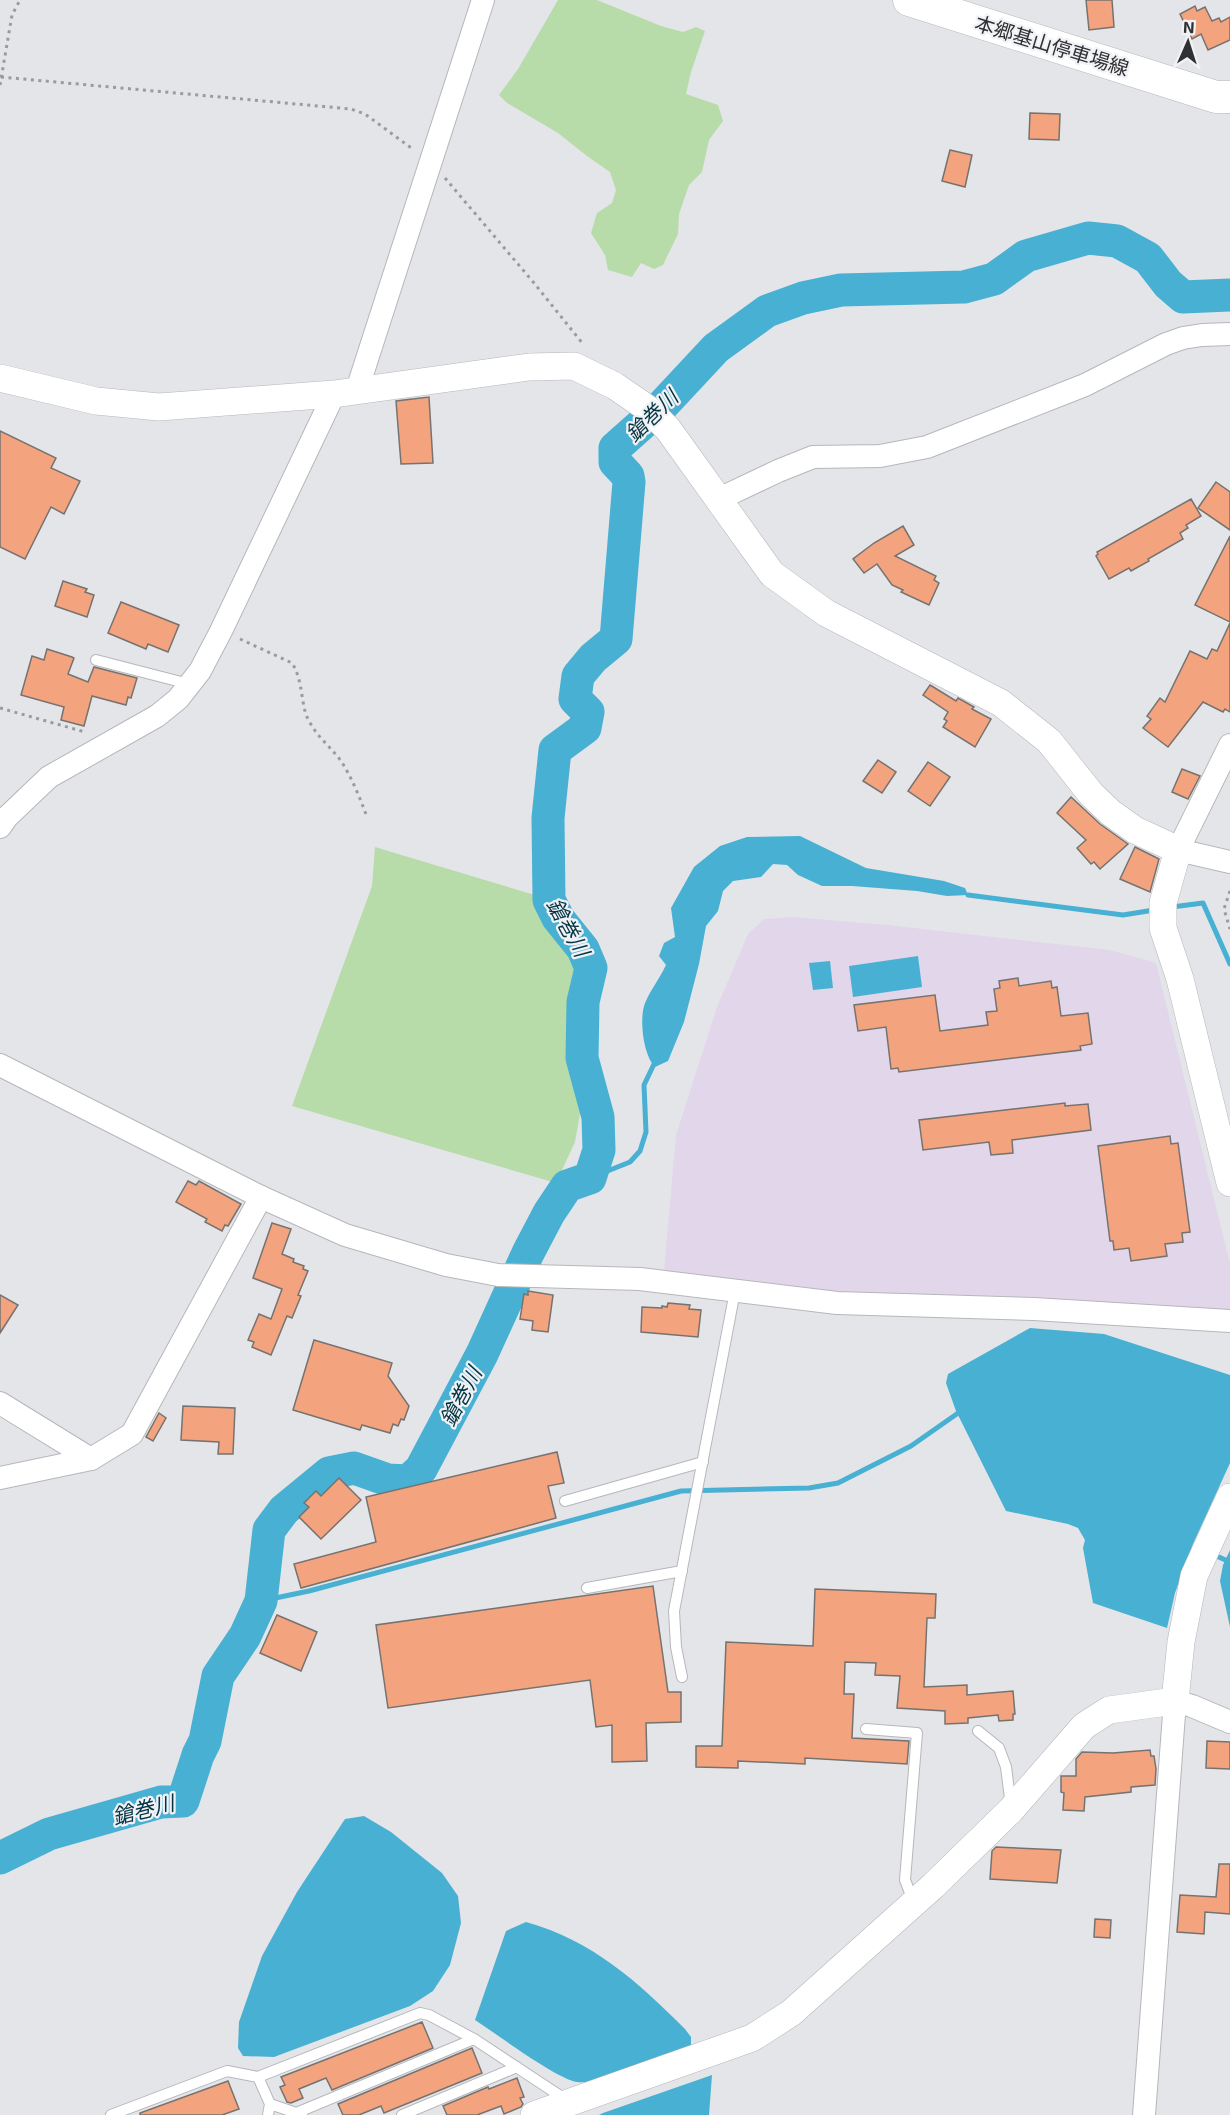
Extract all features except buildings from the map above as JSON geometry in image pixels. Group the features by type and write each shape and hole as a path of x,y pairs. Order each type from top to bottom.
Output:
{"main road":[{"name":"本郷基山停車場線","path":"909,0 1216,97 1230,96"}],"street":[{"path":"0,827 7,817 49,777 157,716 178,699 200,671 345,392 431,161 483,0"},
{"path":"719,499 813,457 880,456 927,447 1085,385 1166,344 1202,335 1230,334"},
{"path":"0,378 96,401 159,407 345,392 529,367 574,366 615,386 648,408 668,429 772,574 826,613 1001,703 1049,741 1091,794 1111,813 1135,830 1178,850 1230,862"},
{"path":"1230,745 1178,850 1163,903 1164,928 1180,979 1230,1183"},
{"path":"0,1065 261,1197 345,1235 400,1253 456,1267 498,1275 640,1279 837,1303 1034,1309 1230,1321"},
{"path":"0,1478 91,1459 132,1434 261,1197"},
{"path":"0,1402 91,1459"},
{"path":"1144,2115 1181,1642 1194,1576 1230,1497"},
{"path":"534,2115 752,2038 791,2013 914,1903 1011,1810 1084,1726 1109,1710 1175,1701 1230,1722"}],"lane":[{"path":"96,660 189,684"},
{"path":"682,1677 676,1647 674,1611 735,1291"},
{"path":"565,1501 703,1462"},
{"path":"587,1588 682,1571"},
{"path":"866,1729 917,1733 905,1880 914,1903"},
{"path":"978,1731 999,1748 1006,1767 1011,1810"},
{"path":"111,2115 227,2071 258,2077 420,2013 429,2015 474,2039 570,2102"},
{"path":"258,2077 269,2110 299,2114 474,2039"},
{"path":"402,2115 517,2067"}],"path":[{"path":"0,85 12,15 20,0"},
{"path":"1,77 351,109 365,114 431,161 583,345 591,374"},
{"path":"221,631 292,663 303,693 307,718 321,740 340,760 367,817"},
{"path":"0,708 112,740"},
{"path":"1230,891 1224,909 1230,929"}],"shaded area":[{"path":"793,917 888,925 1110,950 1156,963 1230,1264 1230,1311 808,1294 664,1271 676,1135 717,1007 748,934 764,919"}],"green space":[{"path":"558,0 597,0 661,26 683,32 696,27 705,31 686,94 718,105 723,121 709,140 702,172 689,185 679,214 678,234 663,265 654,269 641,263 632,277 608,270 605,255 591,233 597,213 612,203 616,190 610,172 558,133 507,103 499,95 518,69"},
{"path":"375,847 538,896 575,954 581,976 573,1023 576,1069 582,1103 575,1142 556,1183 292,1106 372,886"}],"water":[{"path":"800,836 866,868 944,881 965,888 968,895 947,896 917,891 822,886 798,875 787,865 773,864 761,877 733,881 723,891 718,911 706,926 684,1022 668,1061 655,1067 645,1045 642,1027 643,1010 647,998 666,965 659,956 664,943 675,937 671,908 694,867 720,846 747,837"},
{"path":"918,956 922,987 853,997 849,966"},
{"path":"830,961 833,988 813,990 809,963"},
{"path":"1030,1328 1104,1334 1230,1375 1230,1463 1193,1544 1175,1593 1167,1628 1093,1603 1083,1548 1085,1540 1078,1528 1006,1511 956,1411 946,1383 948,1374"},
{"path":"1230,1550 1230,1627 1220,1581 1223,1565"},
{"path":"364,1816 391,1832 442,1873 458,1896 461,1923 450,1965 433,1991 410,2006 274,2057 243,2056 238,2048 239,2022 262,1956 297,1892 345,1819"},
{"path":"526,1922 572,1940 613,1965 685,2029 691,2037 691,2050 618,2076 577,2082 555,2073 475,2020 506,1931"},
{"path":"712,2075 709,2115 599,2115 603,2113"}],"waterway":[{"name":"鎗巻川","path":"0,1858 49,1834 161,1802 183,1801 205,1741 218,1676 245,1636 261,1601 269,1530 284,1510 329,1473 354,1468 388,1480 408,1481 421,1469 482,1354 528,1253 549,1213 567,1186 590,1178 599,1150 598,1117 582,1058 583,1002 591,968 583,949 558,918 549,900 548,818 555,750 585,728 588,712 575,699 578,676 593,658 616,639 629,482 628,476 615,462 615,448 660,408 716,348 767,311 803,298 841,290 964,287 994,279 1026,256 1088,238 1117,241 1148,258 1168,284 1183,297 1230,295"},
{"path":"968,895 1123,915 1154,910"},
{"path":"1172,907 1203,903 1230,964"},
{"path":"590,1178 630,1162 640,1151 646,1132 644,1085 655,1062"},
{"path":"261,1601 309,1591 681,1491 809,1488 838,1483 911,1446 961,1411"},
{"path":"1212,1554 1230,1562"}]}
